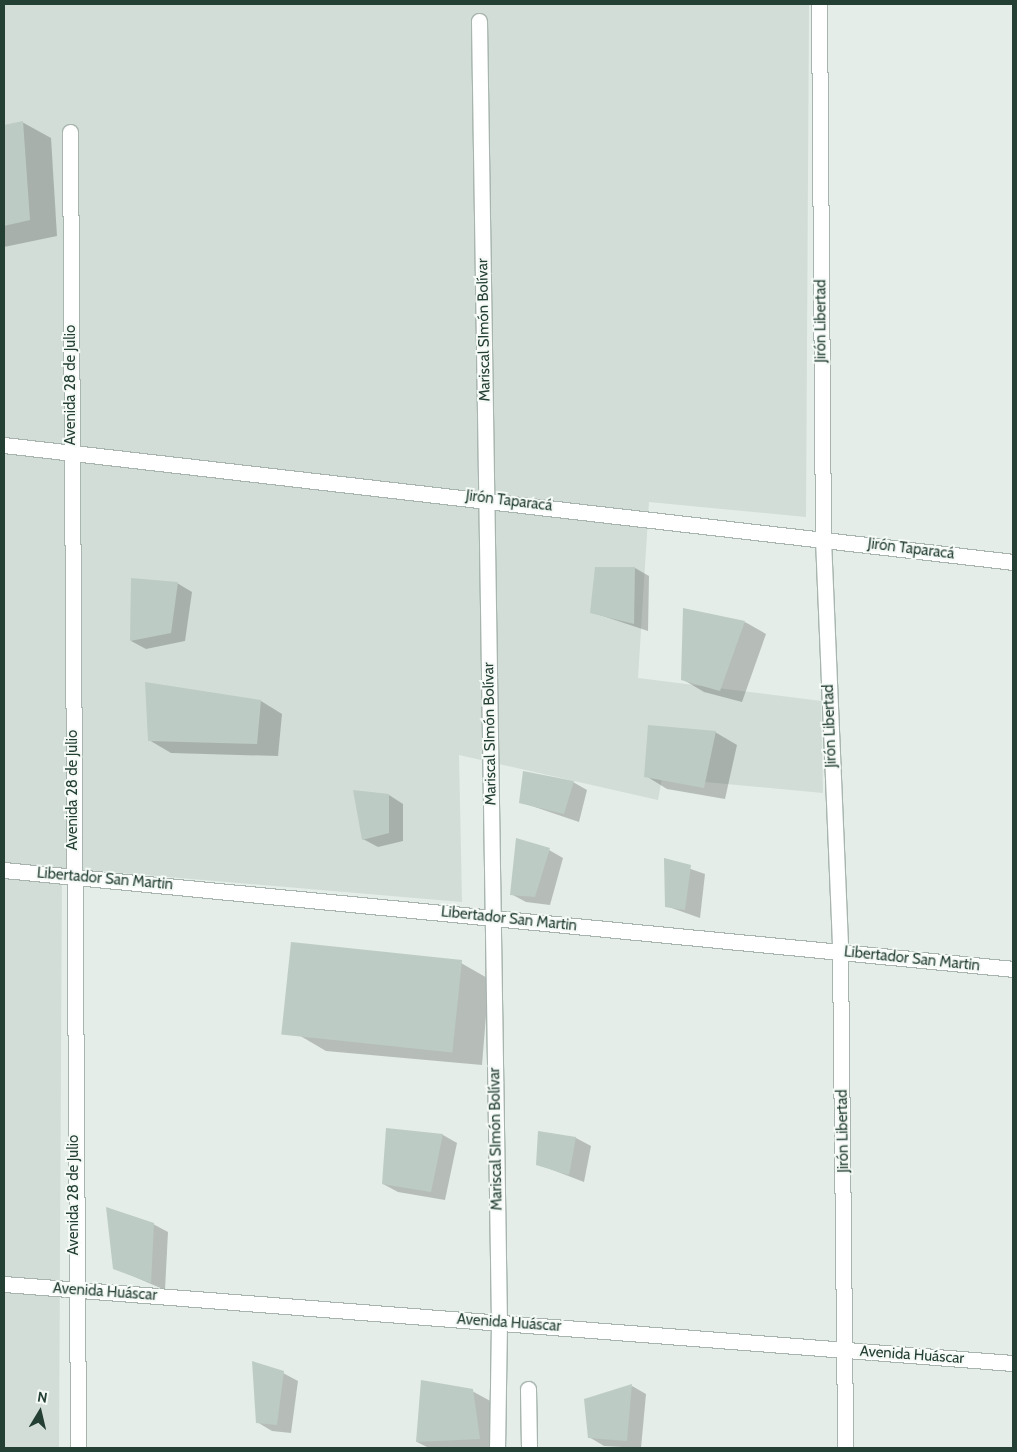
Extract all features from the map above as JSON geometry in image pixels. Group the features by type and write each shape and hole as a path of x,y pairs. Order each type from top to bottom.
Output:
{"street":[{"name":"Jirón Libertad","path":"819,4 823,539 840,952 847,1350 845,1448"},
{"name":"Mariscal SImón Bolívar","path":"480,21 499,1323 497,1448"},
{"name":"Avenida 28 de Julio","path":"70,132 74,1290 78,1448"},
{"name":"Jirón Taparacá","path":"4,445 487,498 1013,562"},
{"name":"Libertador San Martin","path":"4,870 1013,969"},
{"name":"Avenida Huáscar","path":"4,1284 1013,1363"},
{"path":"528,1389 529,1448"}],"shaded area":[{"path":"4,4 809,4 806,517 649,502 638,678 821,701 823,793 662,778 658,800 459,755 462,902 62,868 59,1448 4,1448"}],"building":[{"path":"23,121 30,220 4,226 4,125"},
{"path":"595,567 635,567 634,624 590,613"},
{"path":"131,578 178,582 171,633 130,641"},
{"path":"683,608 745,621 720,691 681,680"},
{"path":"145,682 261,700 257,744 148,741"},
{"path":"648,725 716,731 704,788 644,777"},
{"path":"523,771 574,781 564,814 519,803"},
{"path":"353,790 389,794 389,833 362,840"},
{"path":"516,838 550,848 535,897 510,895"},
{"path":"664,858 691,865 685,910 665,907"},
{"path":"291,942 462,960 452,1052 281,1034"},
{"path":"386,1128 443,1134 431,1192 382,1184"},
{"path":"538,1131 576,1137 569,1175 536,1165"},
{"path":"106,1207 154,1223 151,1283 113,1269"},
{"path":"252,1361 284,1371 277,1425 256,1423"},
{"path":"421,1380 473,1389 480,1439 416,1442"},
{"path":"632,1384 627,1441 588,1438 584,1399"}]}
